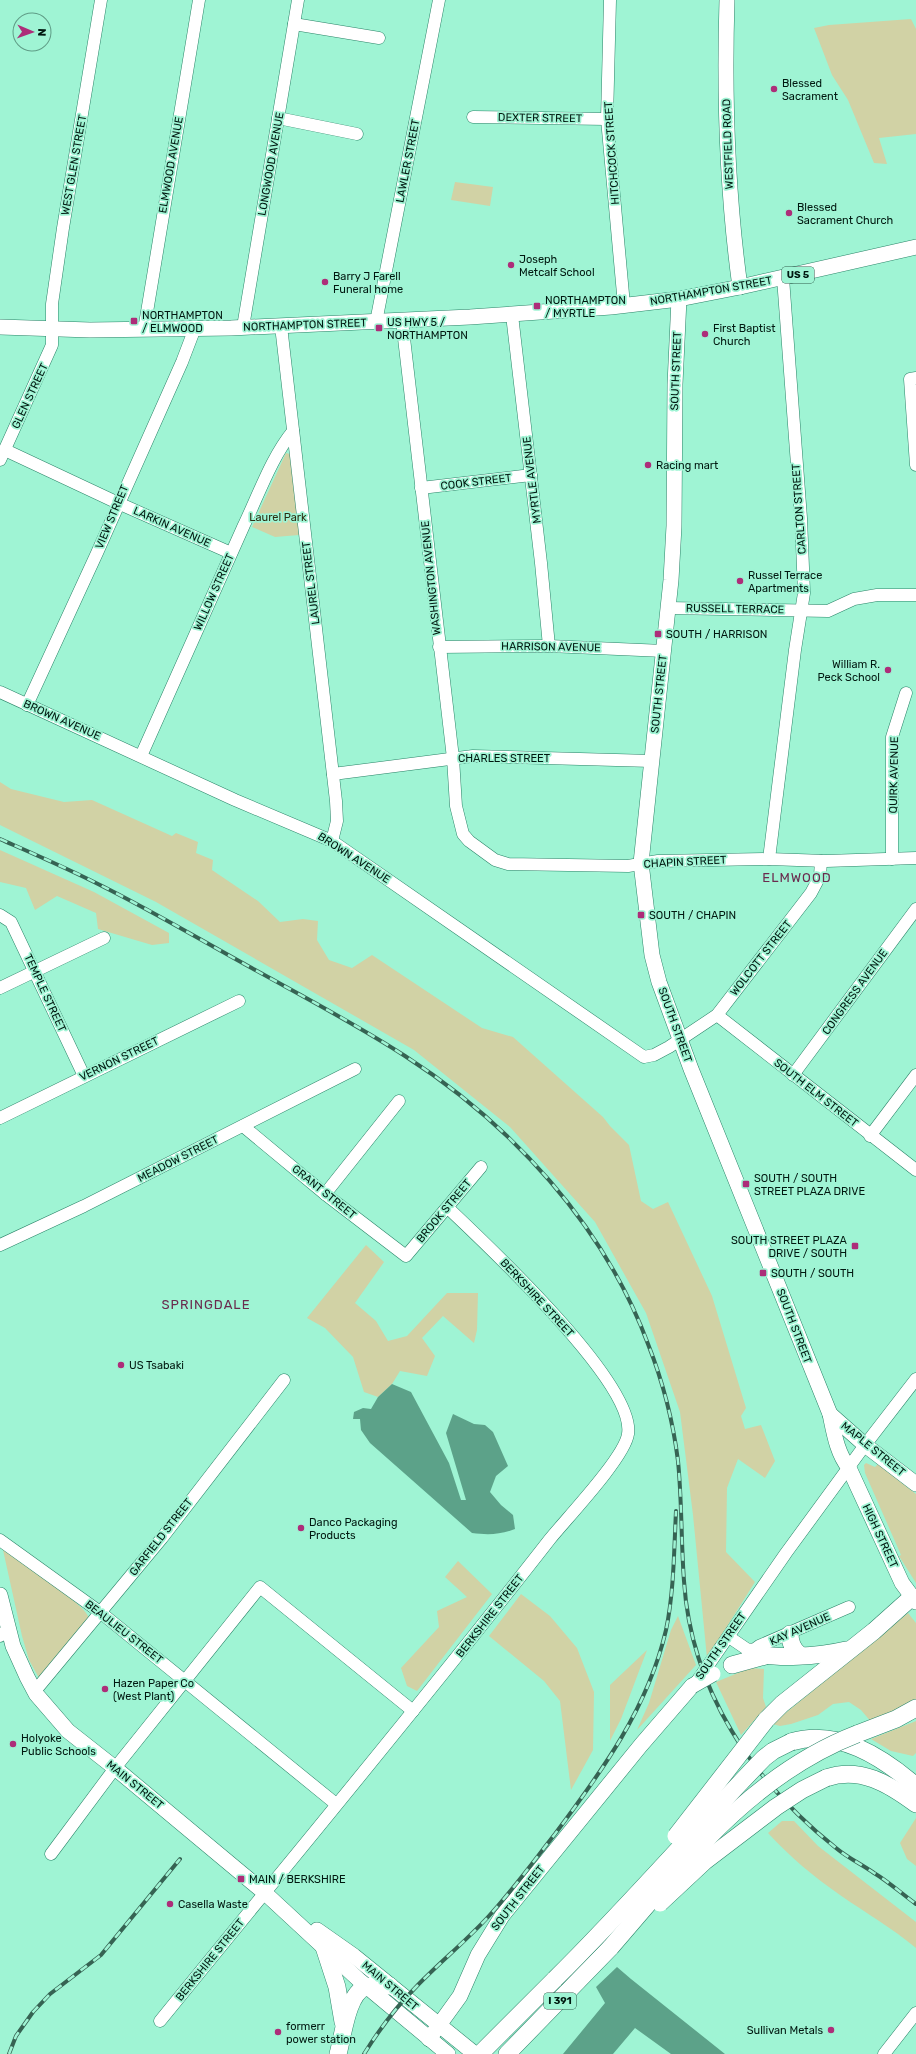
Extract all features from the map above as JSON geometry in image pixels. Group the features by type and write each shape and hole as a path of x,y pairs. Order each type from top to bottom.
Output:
{"highway":[{"path":"555,1980 635,1886 766,1720 782,1704 915,1598"},
{"path":"790,1634 790,1641 793,1648 800,1655"},
{"path":"732,1665 759,1654 827,1655 850,1649"},
{"path":"611,1947 695,1851 766,1785 805,1758 833,1743 896,1719 916,1708"},
{"path":"555,1980 591,1944 708,1816 764,1758 773,1751 791,1742 814,1738 831,1739 848,1743 883,1763 916,1786"},
{"path":"611,1947 634,1929 704,1861 776,1807 802,1790 826,1778 848,1775 871,1777 893,1787 916,1804"},
{"path":"324,1947 340,1999 343,2033"},
{"name":"I 391","path":"507,2054 611,1947"},
{"name":"I 391","path":"480,2054 555,1980"},
{"path":"338,2054 353,2000 361,1990 367,1987 390,1986"}],"main road":[{"name":"WESTFIELD ROAD","path":"727,0 726,108 728,171 734,242 740,287"},
{"name":"NORTHAMPTON STREET","path":"0,327 53,330 144,330 281,326 512,315 624,306 679,299 740,287 916,247"},
{"name":"SOUTH STREET","path":"679,299 674,402 674,526 664,651 641,863 653,962 680,1038 830,1414 834,1436 843,1460 849,1468"},
{"path":"830,1414 838,1431 848,1442 856,1447 865,1445"},
{"name":"MAPLE STREET","path":"865,1445 916,1484"},
{"name":"HIGH STREET","path":"849,1468 899,1576 915,1598"},
{"name":"MAIN STREET","path":"0,1595 4,1633 35,1691 68,1731 115,1768 265,1893 367,1987 448,2054"},
{"path":"710,1670 732,1665"},
{"name":"SOUTH STREET","path":"429,2039 460,1996 478,1955 491,1933 641,1745 692,1686 710,1670"},
{"name":"MAIN STREET","path":"265,1893 354,1956 475,2054"}],"street":[{"name":"WEST GLEN STREET","path":"53,330 52,304 63,228 101,0"},
{"name":"ELMWOOD AVENUE","path":"144,330 199,0"},
{"name":"LONGWOOD AVENUE","path":"243,327 298,0"},
{"name":"LAWLER STREET","path":"376,322 439,0"},
{"name":"HITCHCOCK STREET","path":"610,0 607,119 624,306"},
{"path":"294,24 379,38"},
{"name":"DEXTER STREET","path":"473,117 607,119"},
{"path":"278,118 357,134"},
{"name":"CARLTON STREET","path":"769,859 794,650 804,593 801,518 783,278"},
{"name":"MYRTLE AVENUE","path":"512,315 549,646"},
{"name":"WASHINGTON AVENUE","path":"402,321 453,758 456,806 463,834"},
{"name":"LAUREL STREET","path":"281,326 337,814 332,840"},
{"name":"VIEW STREET","path":"27,705 182,362 195,328"},
{"name":"GLEN STREET","path":"2,455 50,354 53,330"},
{"path":"916,378 910,379 916,465"},
{"name":"WILLOW STREET","path":"141,756 231,553 276,458 293,431"},
{"name":"LARKIN AVENUE","path":"2,455 118,503 231,553"},
{"name":"COOK STREET","path":"421,488 531,476"},
{"name":"RUSSELL TERRACE","path":"668,608 828,611 854,599 877,596 916,596"},
{"name":"HARRISON AVENUE","path":"439,647 549,646 664,651"},
{"name":"BROWN AVENUE","path":"0,692 235,800 332,840 644,1057 654,1055 680,1038"},
{"name":"QUIRK AVENUE","path":"892,859 892,737 906,693"},
{"name":"CHARLES STREET","path":"333,774 473,756 652,761"},
{"name":"CHAPIN STREET","path":"463,834 469,841 495,860 508,864 628,866 658,861 769,859 821,861 916,858"},
{"name":"WOLCOTT STREET","path":"680,1038 717,1015 811,893 820,876 821,861"},
{"name":"CONGRESS AVENUE","path":"793,1075 916,909"},
{"name":"TEMPLE STREET","path":"0,915 11,922 84,1076"},
{"path":"0,988 104,938"},
{"name":"VERNON STREET","path":"0,1118 239,1001"},
{"name":"SOUTH ELM STREET","path":"717,1015 870,1136 916,1170"},
{"name":"MEADOW STREET","path":"0,1245 84,1206 355,1069"},
{"path":"870,1136 916,1074"},
{"path":"325,1194 399,1101"},
{"name":"GRANT STREET","path":"243,1126 325,1194 406,1256"},
{"name":"BROOK STREET","path":"406,1256 481,1167"},
{"name":"BERKSHIRE STREET","path":"160,2021 412,1711 472,1641 554,1535 603,1475 621,1450 628,1434 625,1411 611,1387 584,1350 542,1301 448,1208"},
{"path":"849,1468 916,1379"},
{"name":"GARFIELD STREET","path":"35,1691 162,1538 284,1380"},
{"name":"SOUTH STREET","path":"710,1670 729,1637 786,1553 849,1468"},
{"name":"BEAULIEU STREET","path":"0,1540 100,1612 336,1804"},
{"path":"51,1854 115,1768 260,1587 412,1711"},
{"name":"KAY AVENUE","path":"759,1654 759,1646 790,1634 849,1607"},
{"path":"729,1637 759,1654"},
{"path":"884,2054 916,2013"}],"green space":[{"path":"911,19 916,29 916,134 879,138 887,164 874,163 848,100 832,75 814,28 829,25"},
{"path":"455,182 493,187 490,206 451,200"},
{"name":"Laurel Park","path":"286,453 290,454 291,458 299,535 275,537 252,527"},
{"path":"0,782 11,789 64,802 92,800 172,836 176,833 198,842 196,853 213,860 212,870 258,901 280,922 303,919 318,921 317,940 329,960 352,968 372,955 482,1028 513,1037 603,1117 629,1145 641,1201 653,1209 668,1202 712,1296 746,1408 741,1416 745,1429 761,1425 775,1461 765,1478 738,1459 727,1488 726,1552 755,1582 707,1658 693,1515 680,1412 646,1313 595,1222 510,1127 414,1050 156,902 0,825"},
{"path":"0,850 94,892 169,933 169,943 152,945 98,929 96,913 57,896 35,910 26,888 0,882"},
{"path":"366,1245 384,1262 355,1303 376,1321 388,1341 407,1336 447,1293 478,1293 477,1330 474,1343 443,1316 422,1338 435,1356 427,1376 400,1371 392,1384 378,1397 364,1392 353,1357 325,1328 307,1318"},
{"path":"866,1463 875,1467 878,1464 916,1494 916,1583 899,1556 901,1555 865,1473 864,1465"},
{"path":"3,1550 64,1593 85,1611 89,1618 39,1678 29,1660 22,1636"},
{"path":"458,1561 492,1594 417,1691 407,1686 401,1668 439,1627 437,1611 467,1597 445,1577"},
{"path":"521,1594 550,1616 577,1648 594,1692 593,1750 571,1790 560,1701 544,1681 489,1636"},
{"path":"908,1613 916,1623 916,1701 872,1723 861,1710 849,1702 833,1704 818,1715 791,1724 780,1726 772,1724"},
{"path":"678,1616 696,1665 637,1730 649,1703 671,1630"},
{"path":"647,1650 621,1719 610,1741 610,1685"},
{"path":"750,1668 764,1669 763,1698 766,1707 741,1735 716,1682"},
{"path":"916,1721 916,1753 913,1756 891,1751 871,1739"},
{"path":"916,1818 916,1866 907,1859 900,1843"},
{"path":"782,1821 794,1821 818,1846 916,1922 916,1948 811,1874 784,1850 768,1833"}],"shaded area":[{"path":"392,1384 411,1392 449,1463 461,1500 466,1500 446,1433 453,1414 474,1424 485,1425 493,1432 508,1466 496,1476 490,1492 501,1505 513,1515 515,1529 494,1534 472,1533 370,1443 361,1430 360,1419 353,1419 354,1412 363,1408 371,1409 378,1397"},
{"path":"617,1967 725,2054 671,2054 635,2028 613,2054 563,2054 605,2003 596,1987"}],"railway":[{"path":"0,839 77,874 139,905 386,1044 444,1083 482,1113 517,1146 550,1181 580,1219 606,1258 629,1300 648,1344 663,1387 678,1461 684,1581 689,1621 699,1659 713,1696 732,1731 753,1763 778,1794 806,1822 836,1848 885,1880 916,1904"},
{"path":"364,2054 382,2028 409,1995 479,1926 514,1887 590,1787 621,1738 648,1686 658,1659 666,1630 672,1586 676,1511"},
{"path":"9,2054 16,2036 33,2012 50,1994 101,1955 180,1859"}],"place":[{"name":"Blessed Sacrament","path":"774,89"},
{"name":"Blessed Sacrament Church","path":"789,213"},
{"name":"Joseph Metcalf School","path":"511,265"},
{"name":"Barry J Farell Funeral home","path":"325,282"},
{"name":"NORTHAMPTON / MYRTLE","path":"537,306"},
{"name":"NORTHAMPTON / ELMWOOD","path":"134,321"},
{"name":"US HWY 5 / NORTHAMPTON","path":"379,328"},
{"name":"First Baptist Church","path":"705,334"},
{"name":"Racing mart","path":"648,465"},
{"name":"Russel Terrace Apartments","path":"740,581"},
{"name":"SOUTH / HARRISON","path":"658,634"},
{"name":"William R. Peck School","path":"888,670"},
{"name":"SOUTH / CHAPIN","path":"641,915"},
{"name":"SOUTH / SOUTH STREET PLAZA DRIVE","path":"746,1184"},
{"name":"SOUTH STREET PLAZA DRIVE / SOUTH","path":"855,1246"},
{"name":"SOUTH / SOUTH","path":"763,1273"},
{"name":"US Tsabaki","path":"121,1365"},
{"name":"Danco Packaging Products","path":"301,1528"},
{"name":"Hazen Paper Co (West Plant)","path":"105,1689"},
{"name":"Holyoke Public Schools","path":"13,1744"},
{"name":"MAIN / BERKSHIRE","path":"241,1879"},
{"name":"Casella Waste","path":"170,1904"},
{"name":"Sullivan Metals","path":"831,2030"},
{"name":"formerr power station","path":"278,2032"}],"district":[{"name":"ELMWOOD","path":"797,877"},
{"name":"SPRINGDALE","path":"206,1304"}]}
